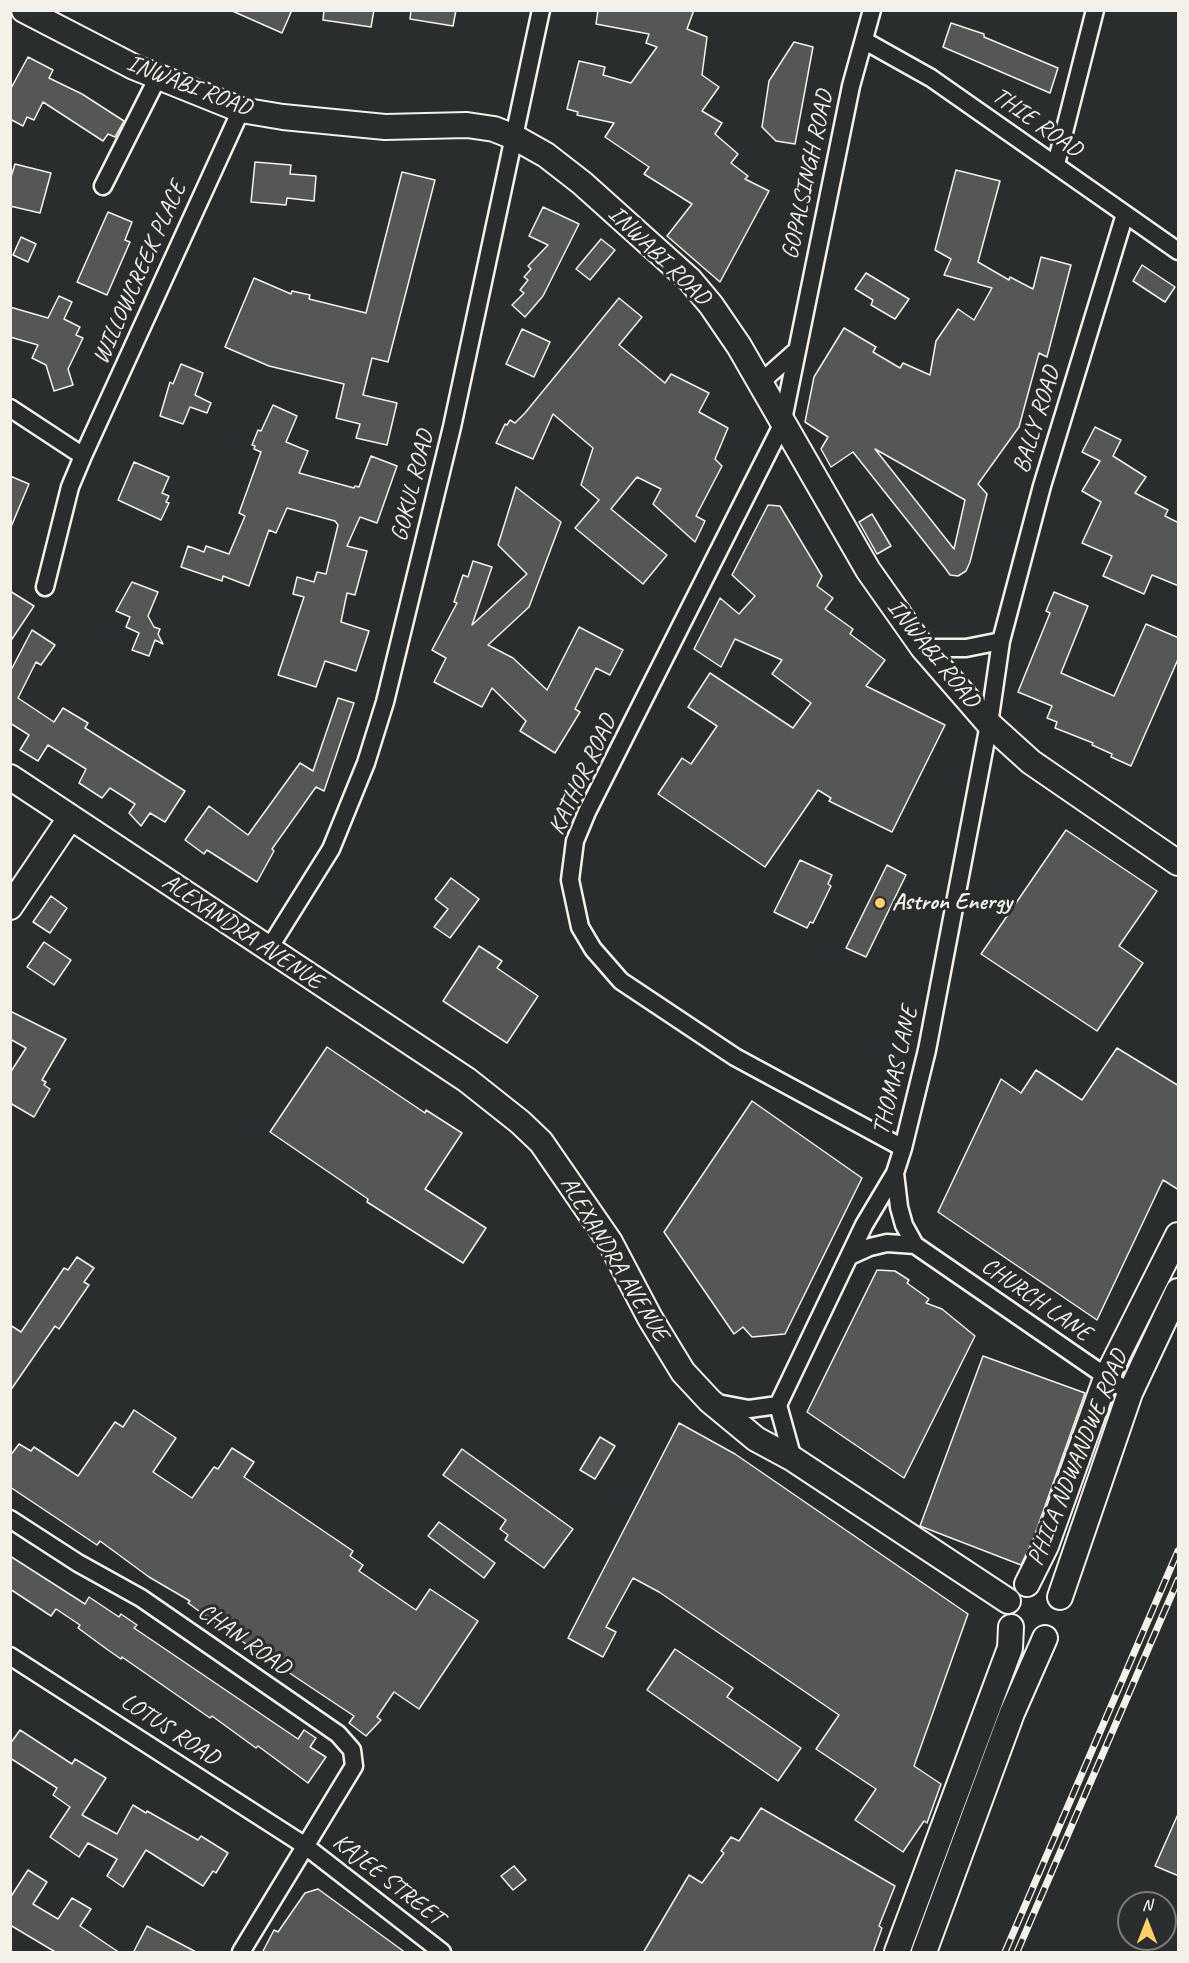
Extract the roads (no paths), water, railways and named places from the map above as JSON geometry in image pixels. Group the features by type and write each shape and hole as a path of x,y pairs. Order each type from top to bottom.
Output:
{"street":[{"name":"INWABI ROAD","path":"24,10 158,76 241,110 283,117 384,127 467,125 494,129 546,155 582,183 690,280 723,322 867,570 923,648 989,724 1031,762 1179,863"},
{"name":"GOKUL ROAD","path":"268,950 332,849 373,740 452,427 541,10"},
{"name":"GOPALSINGH ROAD","path":"782,425 851,86 872,10"},
{"path":"1056,164 1095,10"},
{"name":"THIE ROAD","path":"865,41 931,78 1179,250"},
{"path":"102,186 158,76"},
{"name":"WILLOWCREEK PLACE","path":"45,587 70,487 241,110"},
{"name":"BALLY ROAD","path":"989,724 1001,641 1042,486 1125,214"},
{"path":"760,383 796,351"},
{"path":"10,408 83,456"},
{"name":"KATHOR ROAD","path":"782,425 584,820 572,859 573,900 580,927 592,949 621,981 735,1057 903,1148"},
{"path":"923,648 966,648 1001,641"},
{"name":"THOMAS LANE","path":"778,1405 864,1225 895,1173 903,1148 927,1050 989,724"},
{"name":"ALEXANDRA AVENUE","path":"10,777 467,1080 541,1142 610,1242 650,1318 683,1372 710,1401 756,1439 793,1459 1008,1601"},
{"path":"10,907 70,818"},
{"name":"CHURCH LANE","path":"895,1173 898,1207 904,1225 915,1245 1130,1393"},
{"name":"PHILA NDWANDWE ROAD","path":"1027,1584 1046,1546 1106,1378 1179,1235"},
{"path":"850,1256 870,1247 887,1243 915,1245"},
{"name":"PHILA NDWANDWE ROAD","path":"924,1953 1012,1713 1057,1619 1130,1393 1179,1291"},
{"path":"710,1401 749,1409 778,1405 793,1459"},
{"name":"CHAN ROAD","path":"10,1519 78,1563 102,1574 141,1598 348,1742 354,1756 354,1766 304,1845 241,1953"},
{"path":"1027,1584 1045,1584 1057,1619 1025,1638 1011,1627 1007,1619 1008,1601 1018,1587 1027,1584"},
{"path":"897,1953 1010,1648 1011,1627"},
{"name":"LOTUS ROAD","path":"10,1656 304,1845"},
{"name":"KAJEE STREET","path":"304,1845 442,1953"}],"railway":[{"path":"1005,1952 1178,1551"},
{"path":"1017,1952 1178,1580"}],"place":[{"name":"Astron Energy","path":"880,903"}]}
